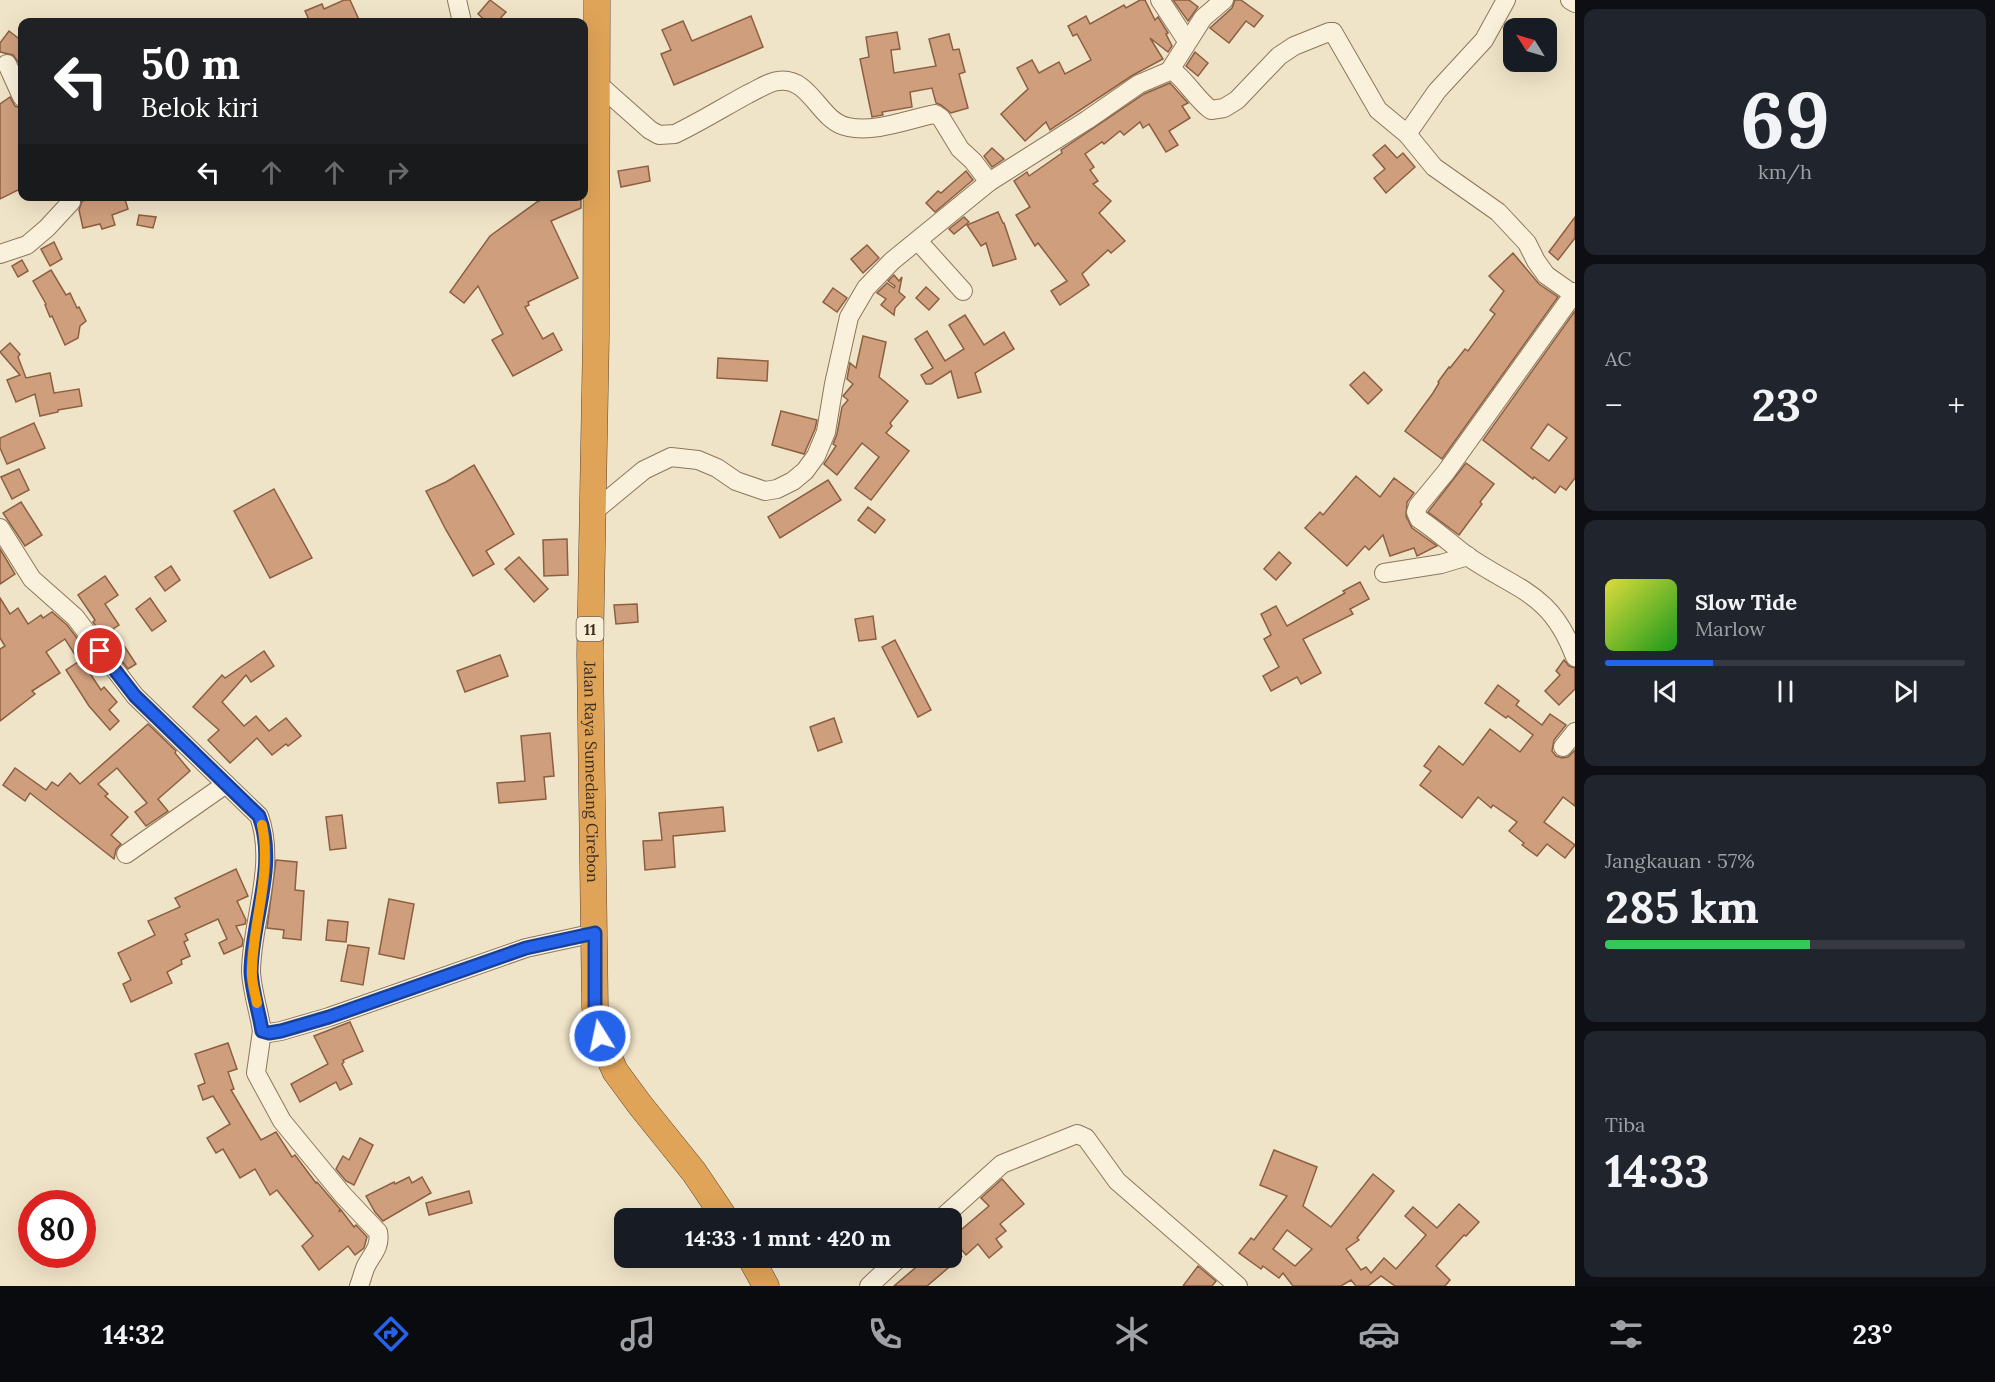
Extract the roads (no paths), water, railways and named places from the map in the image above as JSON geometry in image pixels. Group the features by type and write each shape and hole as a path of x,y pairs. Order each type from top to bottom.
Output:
{"highway":[{"name":"Jalan Raya Sumedang Cirebon","path":"592,18 597,83 596,337 590,654 595,1007 600,1036 615,1071 640,1106 694,1172 718,1208"},
{"path":"756,1268 766,1286"}],"street":[{"path":"457,0 461,18"},
{"path":"1160,0 1187,41"},
{"path":"592,513 644,470 671,457 699,460 717,468 736,481 765,491 777,489 793,481 805,471 816,456 826,432 849,317 866,288 892,261 989,182 1088,120 1138,84 1170,70 1203,18 1224,0"},
{"path":"1407,134 1437,91 1484,40 1506,0"},
{"path":"1570,0 1575,3"},
{"path":"1170,70 1181,77 1203,104 1211,110 1224,108 1237,100 1278,56 1294,46 1333,32 1378,110 1407,134 1434,167 1498,212 1527,243 1546,275 1574,293 1446,472 1418,506 1416,512 1419,519 1468,556 1529,592 1550,611 1568,639 1575,657"},
{"path":"7,64 18,88"},
{"path":"597,83 650,130 659,135 675,134 762,87 778,81 793,83 807,91 826,115 846,127 862,129 934,114 940,118 960,149 973,161 989,182"},
{"path":"0,254 27,244 47,228 70,201"},
{"path":"918,241 963,291"},
{"path":"3,539 32,579 75,617 135,696 254,810 262,826 265,871 251,972 262,1031 256,1073 282,1121 378,1232 380,1240 359,1286"},
{"path":"1384,573 1441,564 1468,556"},
{"path":"1563,747 1575,732"},
{"path":"126,854 226,784"},
{"path":"262,1031 269,1033 281,1031 329,1017 526,948 595,933"},
{"path":"953,1208 1002,1164 1077,1134 1086,1138 1117,1181 1238,1286"},
{"path":"869,1286 888,1268"}]}
